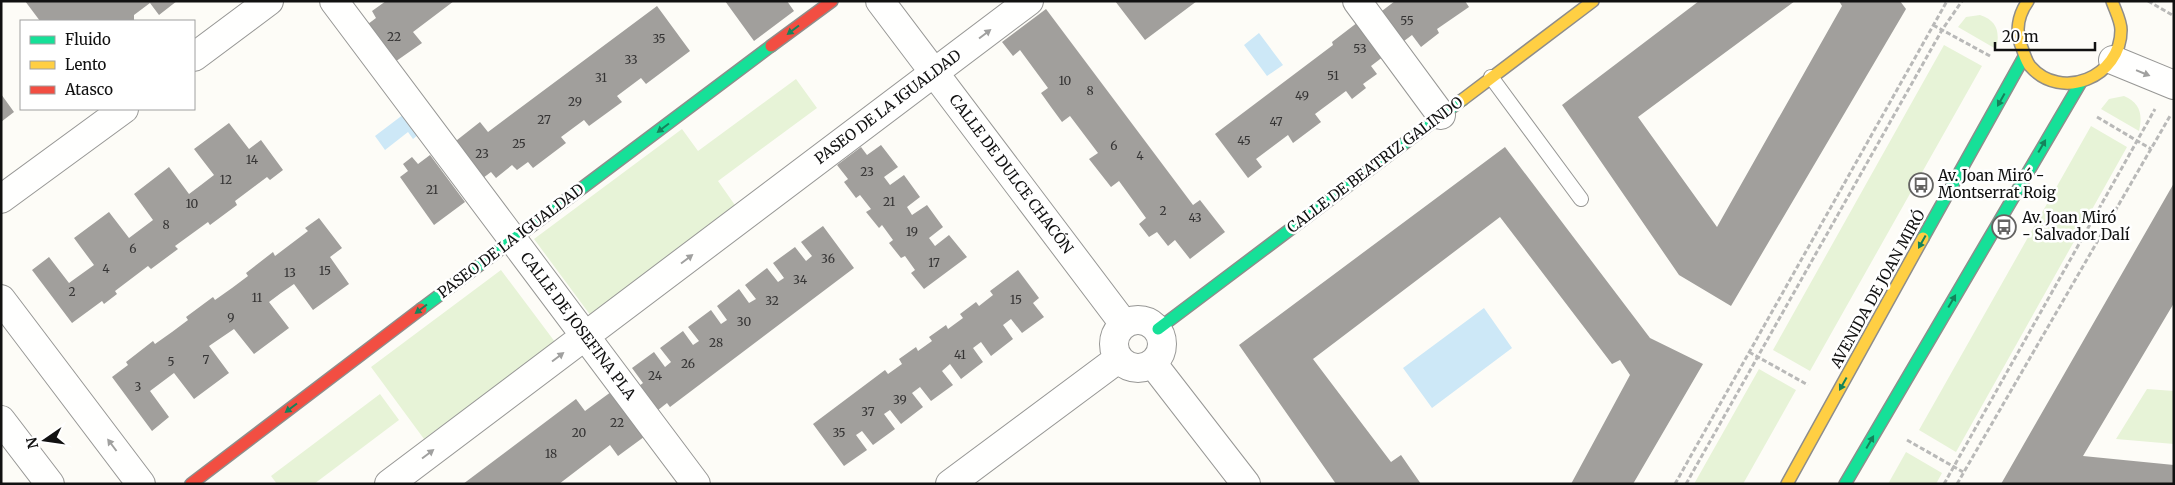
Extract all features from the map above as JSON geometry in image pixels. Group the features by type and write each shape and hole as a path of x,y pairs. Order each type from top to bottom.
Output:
{"street":[{"path":"195,56 269,1"},
{"name":"CALLE DE JOSEFINA PLA","path":"334,1 696,484"},
{"name":"PASEO DE LA IGUALDAD","path":"191,484 513,239 832,1"},
{"name":"CALLE DE DULCE CHACÓN","path":"880,1 1124,324"},
{"name":"PASEO DE LA IGUALDAD","path":"389,484 1029,1"},
{"path":"1357,1 1441,115"},
{"name":"CALLE DE BEATRIZ GALINDO","path":"1158,329 1594,1"},
{"path":"2025,2 2019,18 2018,34 2024,57 2041,76 2056,82 2072,84 2088,81 2102,72 2113,60 2120,45 2122,29 2115,3"},
{"name":"AVENIDA DE JOAN MIRÓ","path":"1787,484 2024,57"},
{"path":"2113,60 2172,92"},
{"path":"1845,484 2081,82"},
{"path":"1,200 123,110"},
{"path":"1,299 141,484"},
{"path":"1136,319 1148,321 1158,329 1163,341 1161,354 1153,364 1141,369 1128,367 1118,359 1114,347 1116,334 1124,324 1136,319"},
{"path":"950,484 1118,359"},
{"path":"1153,364 1246,484"},
{"path":"1,420 50,484"}],"lane":[{"path":"1491,77 1580,199"}],"path":[{"path":"1675,484 1947,1"},
{"path":"1686,484 1942,30 1962,1"},
{"path":"2150,2 2174,16"},
{"path":"1944,484 2172,92"},
{"path":"1957,484 2172,92"},
{"path":"1749,352 1810,386"},
{"path":"1902,437 1963,472"}],"green space":[{"path":"1980,15 1991,21 1996,28 1998,38 1996,49 1958,27 1966,17"},
{"path":"1944,45 1982,66 1810,371 1773,350"},
{"path":"796,79 817,108 718,181 737,208 591,316 534,239 682,129 698,151"},
{"path":"2124,96 2134,102 2139,110 2141,119 2139,131 2101,109 2109,99"},
{"path":"2091,126 2127,147 1956,452 1919,430"},
{"path":"501,270 555,342 424,439 371,367"},
{"path":"1759,369 1796,390 1743,484 1694,484"},
{"path":"2147,389 2174,391 2174,444 2116,439"},
{"path":"380,394 399,420 314,484 277,484 271,476"},
{"path":"1906,452 1942,473 1936,484 1888,484"}],"water":[{"path":"1259,33 1283,65 1267,76 1244,45"},
{"path":"404,114 419,134 413,139 408,132 385,150 375,136"},
{"path":"1484,308 1512,348 1432,408 1403,368"}],"building":[{"path":"25,1 177,1 159,15 150,3 134,15 134,20 39,20"},
{"path":"386,1 454,1 413,32 422,43 392,64 364,27 376,18 372,11"},
{"path":"725,1 787,1 794,11 754,41"},
{"path":"1115,1 1197,1 1145,40"},
{"path":"1395,1 1465,1 1469,7 1437,29 1439,33 1421,47 1412,35 1400,44 1378,14"},
{"path":"1699,1 1795,1 1638,117 1717,227 1842,6 1839,1 1900,1 1906,9 1731,306 1679,275 1562,105"},
{"path":"657,6 690,51 646,84 641,78 617,96 622,102 589,126 584,120 561,137 566,143 533,168 528,162 517,170 512,165 496,178 491,172 479,181 452,144 480,122 488,132"},
{"path":"1046,9 1193,205 1200,200 1225,232 1190,259 1175,240 1168,246 1157,232 1149,237 1139,224 1146,218 1119,181 1111,187 1089,159 1098,153 1070,116 1062,122 1041,93 1048,88 1020,50 1013,56 1002,42"},
{"path":"1362,19 1388,53 1371,66 1377,74 1363,84 1366,88 1352,99 1346,91 1315,114 1321,122 1293,143 1288,135 1256,159 1262,167 1248,178 1215,134 1333,45 1332,42"},
{"path":"1,94 14,112 1,122"},
{"path":"229,123 249,149 261,140 283,170 270,180 267,177 235,201 237,205 210,225 208,222 175,246 178,249 151,269 148,266 115,291 117,294 104,304 102,301 72,323 32,270 49,257 69,283 94,265 74,238 109,212 129,238 153,220 134,194 169,167 189,194 214,175 194,149"},
{"path":"881,145 898,167 884,177 890,185 904,175 920,197 907,207 912,215 927,205 943,227 929,238 935,246 949,235 967,257 924,289 911,273 915,270 905,256 901,258 889,243 893,240 882,225 879,228 866,212 871,209 860,195 856,198 844,182 848,179 837,165 861,147 867,155"},
{"path":"1505,147 1650,338 1703,364 1633,484 1571,484 1630,375 1620,360 1612,364 1500,217 1313,359 1391,462 1401,455 1421,484 1336,484 1239,345"},
{"path":"430,155 465,202 434,225 400,177 408,171 403,164 412,157 418,164"},
{"path":"2174,183 2174,303 2083,456 2174,465 2174,484 2001,484"},
{"path":"319,218 342,248 330,257 349,284 313,310 294,284 281,293 269,302 289,328 254,354 234,329 209,346 229,373 194,399 174,373 150,391 169,417 152,431 112,377 128,365 126,362 153,341 155,344 172,332 188,320 186,317 213,297 215,300 248,276 246,273 273,252 275,256 308,231 305,228"},
{"path":"823,226 854,268 670,407 667,403 653,414 635,389 643,383 632,368 654,352 665,367 671,362 660,348 683,331 693,345 699,341 688,327 711,310 721,324 727,320 717,306 739,289 749,303 756,299 745,285 767,268 778,282 784,278 773,263 795,247 806,261 812,256 801,242"},
{"path":"1018,270 1039,298 1033,303 1044,317 1022,333 1011,319 1003,325 1013,339 991,356 981,342 973,348 983,362 961,379 950,364 942,371 953,385 931,401 920,387 912,393 923,407 901,424 890,410 884,414 895,429 873,445 862,431 856,435 867,450 844,466 813,424 885,370 888,374 902,364 899,359 916,347 918,351 932,341 929,337 946,325 948,329 963,318 960,314 976,302 979,306 993,295 990,291"},
{"path":"615,389 648,434 618,456 610,445 559,484 463,484 576,399 585,411"}],"traffic: fast":[{"path":"421,309 771,46"},
{"path":"1923,238 2024,57"},
{"path":"1845,484 2081,82"},
{"path":"1158,329 1462,100"}],"traffic: slow":[{"path":"1462,100 1593,1"},
{"path":"2028,1 2022,12 2018,30 2027,62 2043,77 2057,82 2072,83 2087,79 2100,72 2111,61 2118,47 2121,27 2112,1"},
{"path":"1787,484 1923,238"}],"traffic: jam":[{"path":"771,46 832,1"},
{"path":"191,484 421,309"}],"place":[{"name":"Av. Joan Miró - Montserrat Roig","path":"1921,185"},
{"name":"Av. Joan Miró - Salvador Dalí","path":"2004,227"}]}
